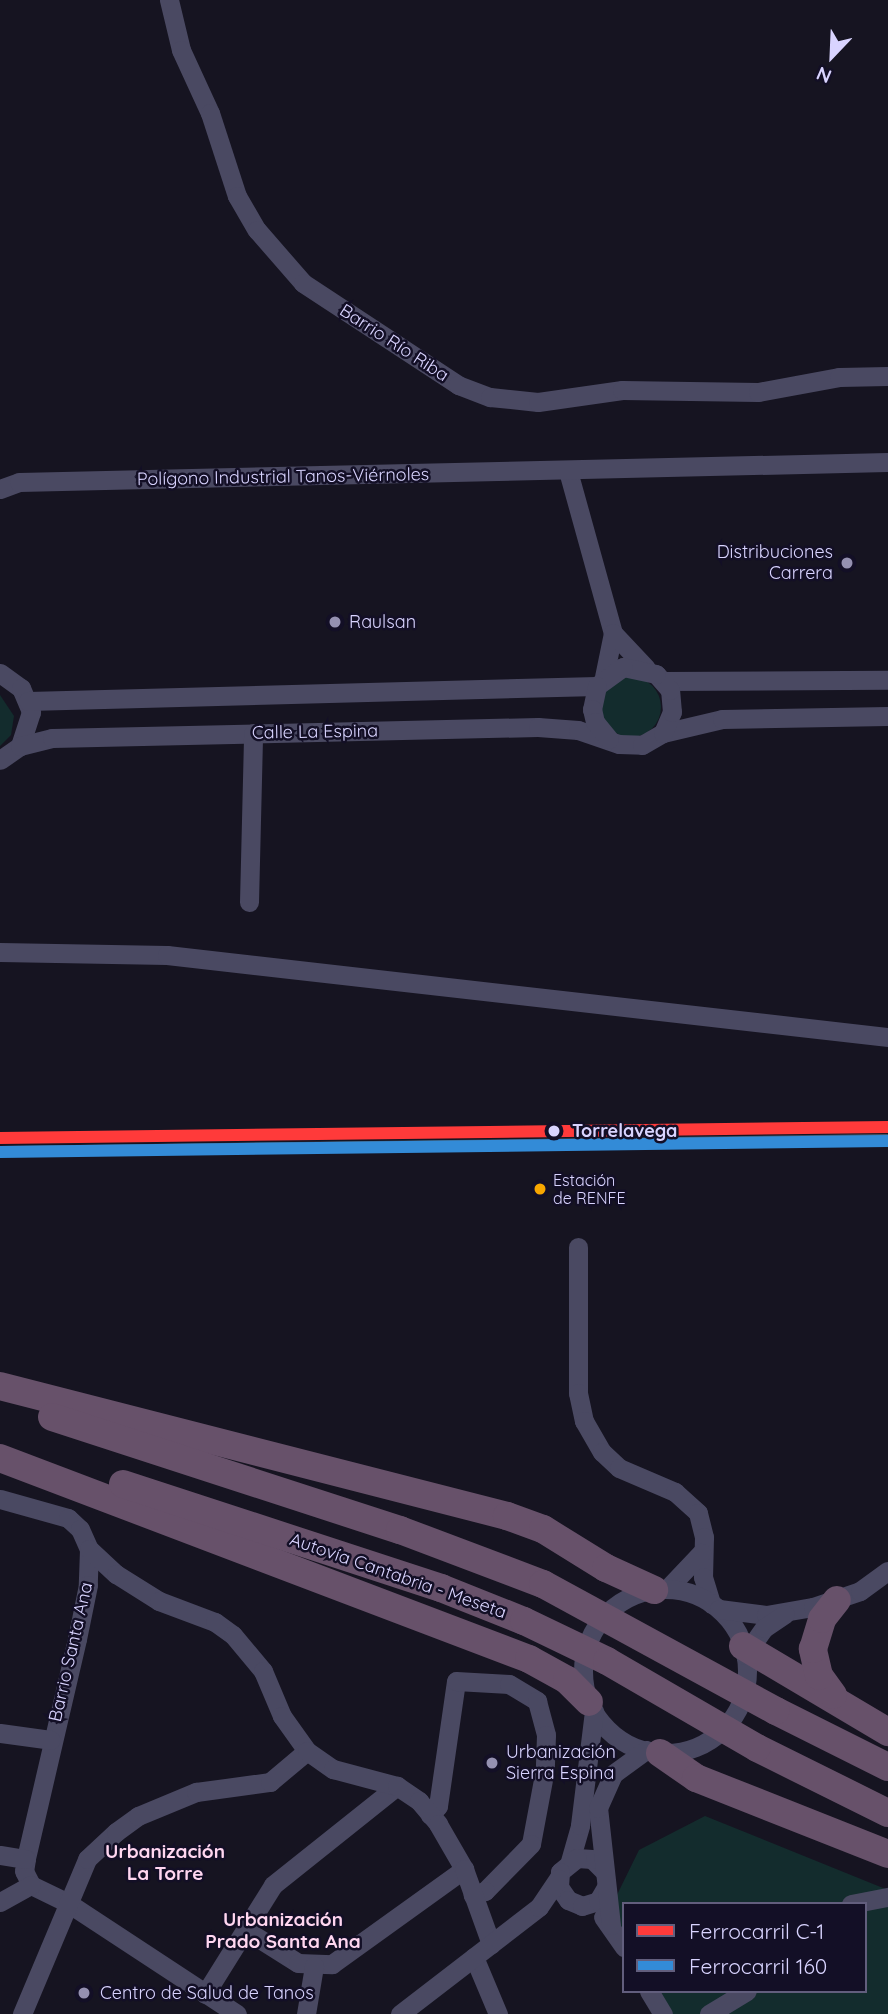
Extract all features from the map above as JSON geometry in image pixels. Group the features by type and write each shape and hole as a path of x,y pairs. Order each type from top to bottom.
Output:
{"highway":[{"path":"0,1385 507,1516 543,1529 606,1568 661,1590"},
{"path":"0,1401 400,1530 543,1584 776,1711 888,1767"},
{"name":"Autovía Cantabria - Meseta","path":"0,1445 421,1581 524,1621 607,1661 757,1748 888,1813"},
{"path":"0,1458 529,1659 567,1680 592,1707"},
{"path":"837,1600 817,1629 814,1662 824,1684 854,1713"},
{"path":"745,1650 888,1732"},
{"path":"653,1752 696,1778 888,1854"}],"street":[{"name":"Barrio Río Riba","path":"169,0 181,50 210,113 237,196 257,230 303,284 458,384 490,397 538,402 667,388 758,392 839,377 888,376"},
{"name":"Polígono Industrial Tanos-Viérnoles","path":"0,489 19,482 888,462"},
{"path":"568,471 612,633 592,709 595,722 609,739"},
{"path":"612,633 646,668 664,681 888,680"},
{"name":"Calle La Espina","path":"28,701 601,681 623,667 646,668"},
{"path":"0,673 21,688 28,701 30,724 20,746"},
{"path":"663,733 672,712 664,681"},
{"name":"Calle La Espina","path":"0,760 20,746 52,738 538,727 578,730 642,746 663,733 722,719 888,716"},
{"path":"249,902 253,733"},
{"path":"0,953 167,955 888,1037"},
{"path":"578,1247 578,1393 584,1421 602,1452 619,1468 691,1503 704,1529 701,1553 715,1607 745,1650 743,1695 729,1722 706,1742 653,1752 613,1774 601,1797 597,1821 611,1925 622,1944"},
{"path":"0,1499 68,1518 80,1529 89,1549"},
{"name":"Barrio Santa Ana","path":"26,1859 40,1810 51,1740 88,1585 89,1549"},
{"name":"Barrio Santa Ana","path":"89,1549 116,1574 159,1601 215,1622 233,1635 263,1671 282,1716 307,1751 334,1769 397,1786 430,1815 464,1869 491,1944"},
{"path":"400,2014 539,1907 558,1880 570,1861 580,1825 592,1707 583,1672 592,1633 610,1609 661,1590 701,1553"},
{"path":"661,1590 691,1593 715,1607 786,1613 837,1600 888,1571"},
{"path":"745,1650 764,1628 786,1613"},
{"path":"430,1815 438,1806 456,1681 509,1684 537,1701 546,1735 545,1769 531,1844 485,1891 473,1895"},
{"path":"592,1707 616,1736 653,1752"},
{"path":"0,1733 51,1740"},
{"path":"22,2014 87,1859 126,1824 196,1792 260,1786 307,1751"},
{"path":"205,1994 247,1931 273,1885 397,1786"},
{"path":"0,1855 26,1859 24,1871 31,1885 68,1903 237,2014"},
{"path":"570,1861 587,1858 605,1879"},
{"path":"247,1931 290,1959 314,1966 339,1961 464,1869"},
{"path":"539,1907 598,1901 605,1879"},
{"path":"558,1880 562,1894 611,1925"},
{"path":"0,1902 31,1885"},
{"path":"862,1902 888,1897"},
{"path":"474,1957 498,2014"},
{"path":"306,2014 314,1966"},
{"path":"650,1993 663,2014"},
{"path":"709,2014 744,1993"}],"green space":[{"path":"631,677 648,682 656,690 661,707 656,724 648,732 631,737 614,732 606,724 601,707 606,690 614,682"},
{"path":"0,695 14,716 11,735 0,746"},
{"path":"705,1816 888,1890 888,2014 663,2014 650,1993 867,1993 867,1902 622,1902 622,1930 612,1905 639,1850"}],"railway":[{"path":"0,1149 888,1137"}],"rail line":[{"name":"C-1","path":"0,1138 888,1127"},
{"name":"160","path":"0,1152 888,1141"}],"place":[{"name":"Distribuciones Carrera","path":"847,563"},
{"name":"Raulsan","path":"335,622"},
{"name":"Torrelavega","path":"554,1131"},
{"name":"Estación de RENFE","path":"540,1189"},
{"name":"Urbanización Sierra Espina","path":"492,1763"},
{"name":"Centro de Salud de Tanos","path":"84,1993"}],"district":[{"name":"Urbanización La Torre","path":"165,1863"},
{"name":"Urbanización Prado Santa Ana","path":"283,1931"}]}
